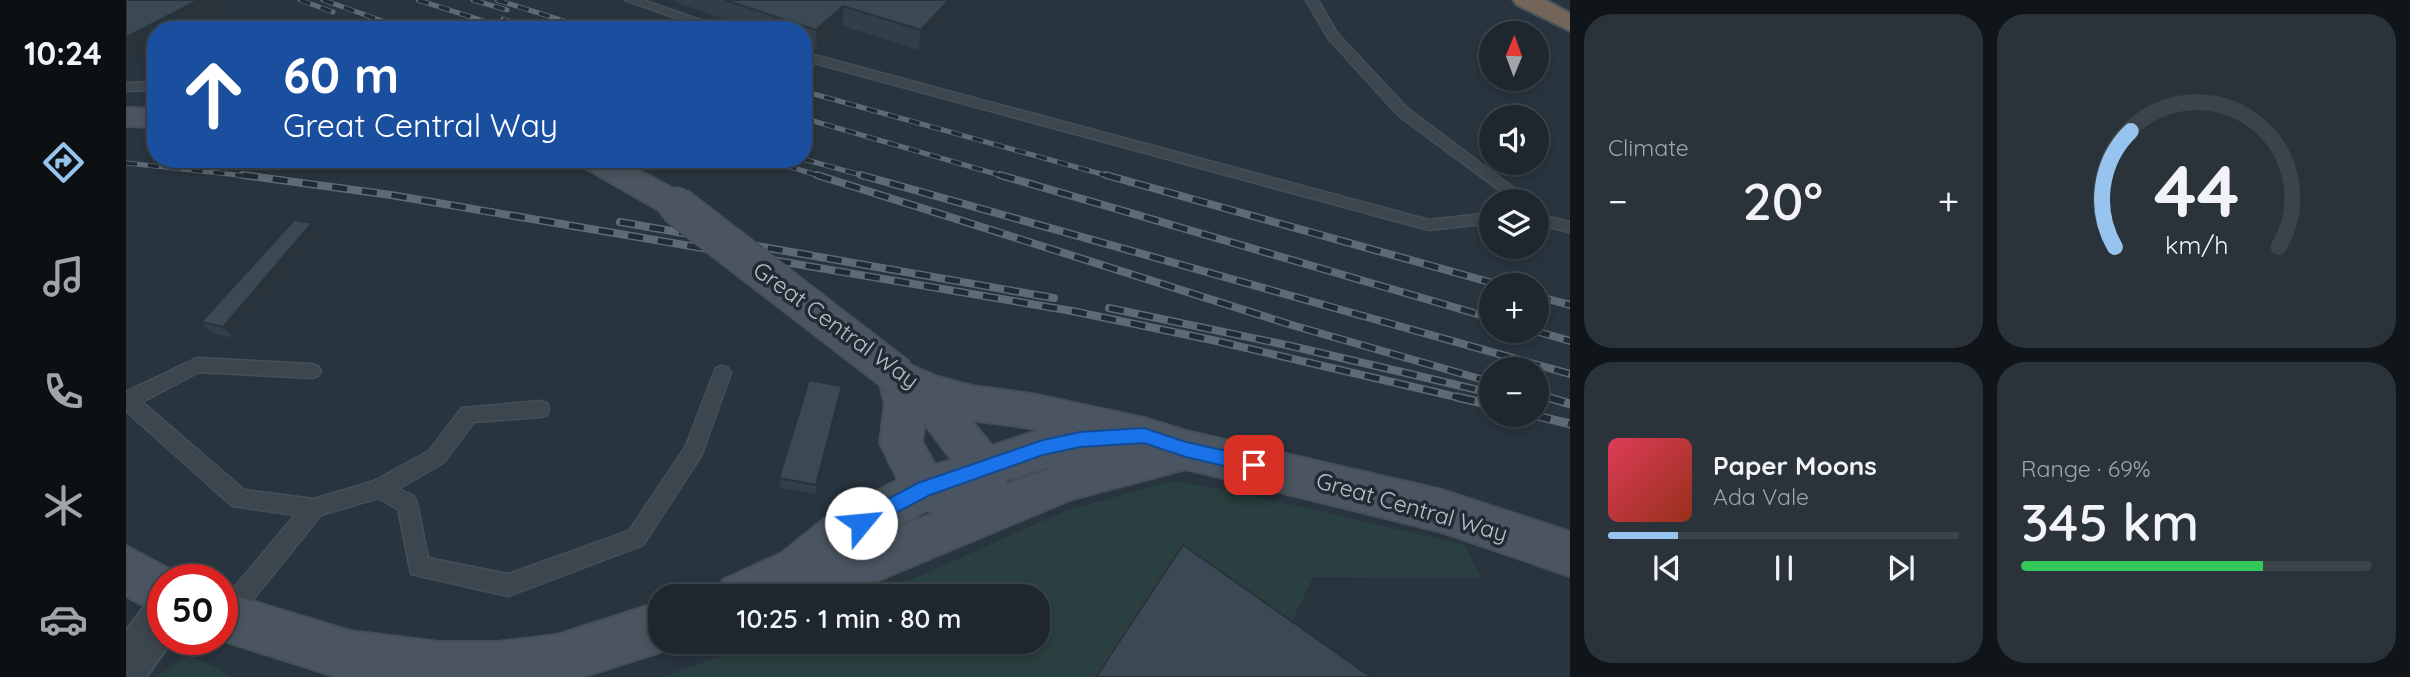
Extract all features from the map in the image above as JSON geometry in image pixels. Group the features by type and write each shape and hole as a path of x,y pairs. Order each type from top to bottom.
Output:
{"highway":[{"path":"1526,0 1570,23"},
{"path":"1564,0 1570,3"}],"main road":[{"path":"126,117 147,118"},
{"name":"Great Central Way","path":"609,168 676,205 898,376 929,392 972,403 1031,411 1144,436 1186,450 1442,511 1565,555"},
{"path":"898,376 942,415 983,467 987,512 924,489 901,443 905,404 898,376"},
{"path":"767,584 799,569 840,534 924,489 1043,447 1080,440 1144,436"},
{"name":"Great Central Way","path":"799,569 867,562 1066,481 1186,450"},
{"path":"126,569 147,582"},
{"path":"238,620 350,656 439,667 498,667 557,660 648,632"}],"street":[{"path":"126,667 147,639"}],"lane":[{"path":"631,0 695,21"},
{"path":"1312,0 1332,35 1403,112 1508,189"},
{"path":"812,57 1429,225 1479,219"},
{"path":"126,87 147,86"},
{"path":"1549,222 1570,228"},
{"path":"312,371 197,366 126,400 239,499 314,508 379,489 436,457 469,414 540,409"},
{"path":"379,489 407,503 419,567 508,585 636,538 694,450 722,373"},
{"path":"238,599 314,508"}],"green space":[{"path":"1172,481 1229,490 1465,545 1481,578 1313,577 1283,640 1093,677 660,677 726,654 1050,654 1050,584 901,584 1065,511"},
{"path":"190,655 233,677 155,677"}],"building":[{"path":"126,0 199,0 158,21 147,21 147,26 126,37"},
{"path":"725,0 949,0 921,30 843,6 816,30 812,29 812,21 789,21"},
{"path":"294,220 312,223 223,327 201,322"},
{"path":"809,380 842,386 816,485 779,478"},
{"path":"1183,545 1371,677 1096,677"}],"railway":[{"path":"300,0 333,12"},
{"path":"323,0 382,21"},
{"path":"418,0 484,21"},
{"path":"473,0 507,10"},
{"path":"497,0 564,21"},
{"path":"503,19 509,21"},
{"path":"812,94 1112,177"},
{"path":"812,121 1006,177"},
{"path":"812,161 868,177"},
{"path":"126,163 147,165"},
{"path":"172,168 256,177"},
{"path":"794,168 823,177"},
{"path":"243,175 391,195 1072,311 1212,340 1465,399"},
{"path":"817,175 1295,326 1479,379"},
{"path":"861,175 1570,374"},
{"path":"1000,175 1479,315"},
{"path":"1106,175 1479,279"},
{"path":"620,222 1054,298"},
{"path":"1549,299 1570,305"},
{"path":"1109,308 1291,346 1479,390"},
{"path":"1549,335 1570,341"},
{"path":"1457,397 1479,402"},
{"path":"1549,398 1553,399"},
{"path":"1549,398 1570,404"},
{"path":"1549,419 1570,424"}],"route":[{"path":"861,523 924,489 1043,447 1080,440 1144,436 1186,450 1254,465"}]}
